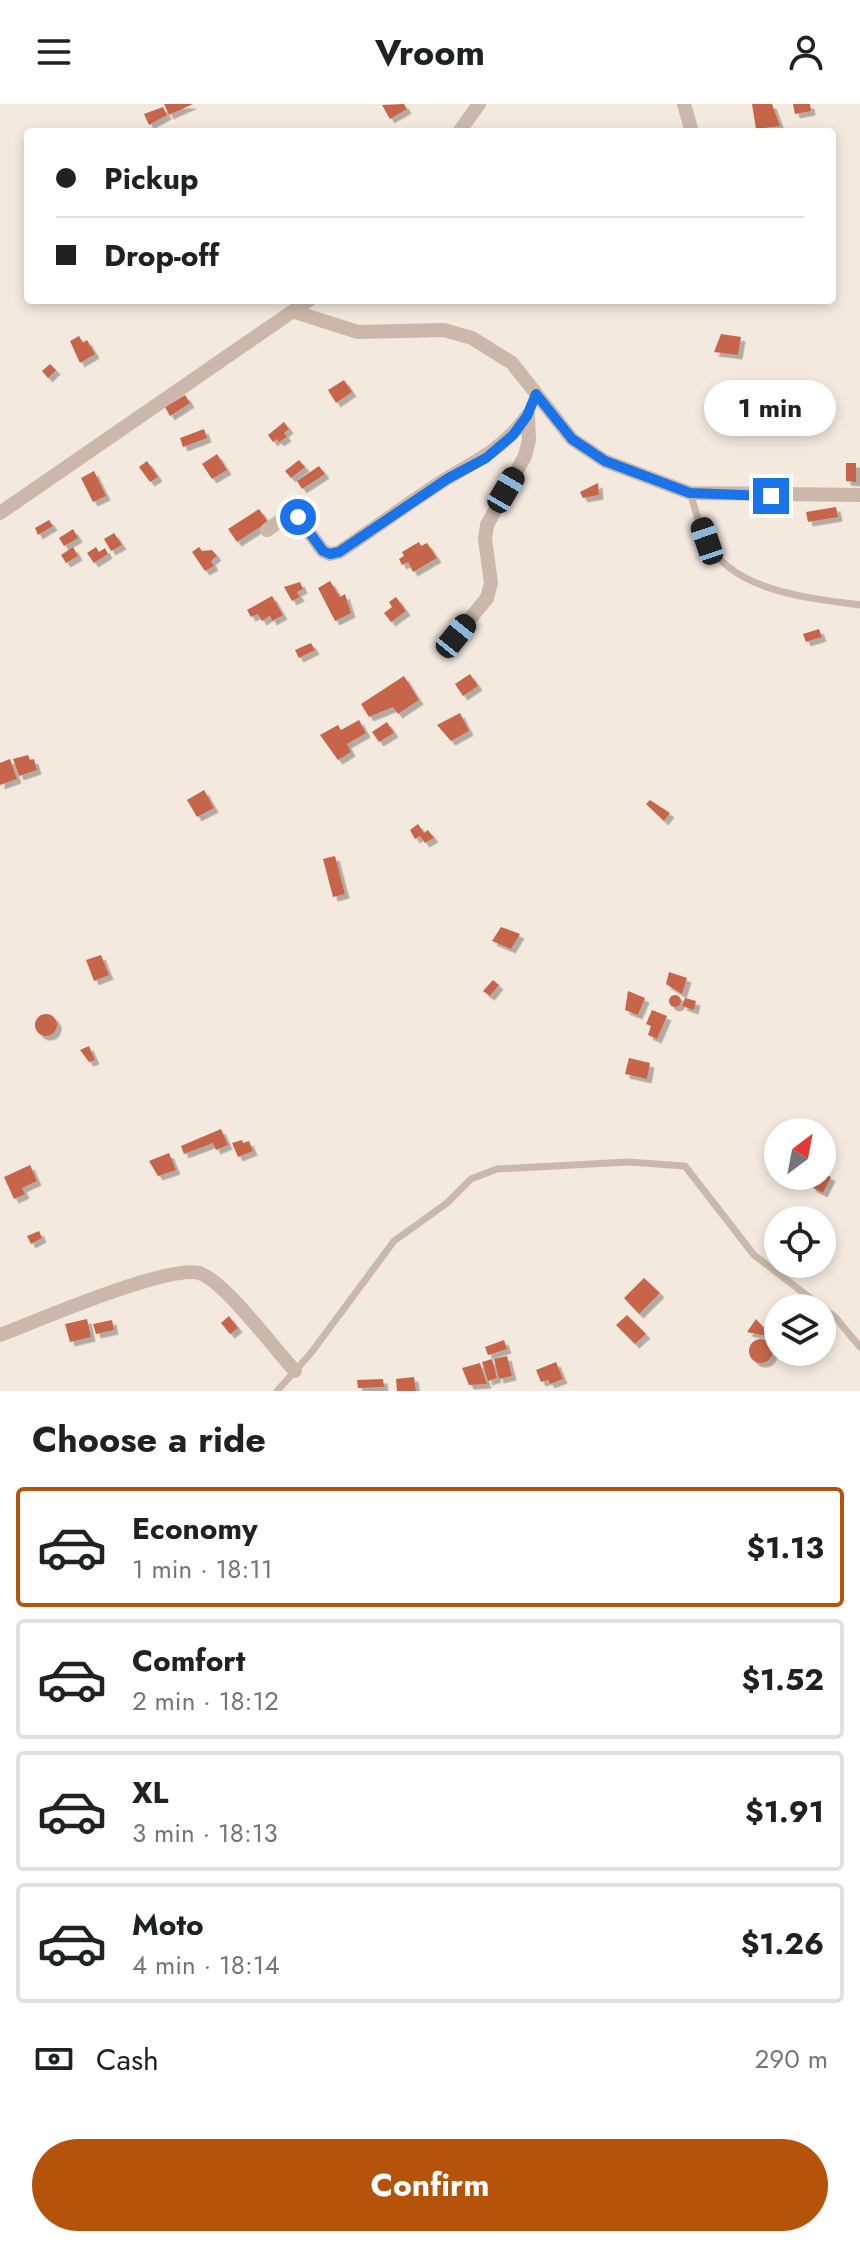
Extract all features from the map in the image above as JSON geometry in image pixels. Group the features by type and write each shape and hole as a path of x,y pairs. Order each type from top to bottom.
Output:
{"street":[{"path":"462,128 479,104"},
{"path":"684,104 691,128"},
{"path":"0,513 304,304"},
{"path":"295,312 358,332 387,334 444,330 472,338 512,363 572,439 605,461 690,493 860,495"},
{"path":"267,530 284,518 298,517 323,551 330,554 339,552 447,479 486,458 513,435 527,416 536,394"},
{"path":"456,636 487,598 491,583 485,539 487,525 525,456 529,440 527,416"},
{"path":"0,1335 123,1289 182,1271 202,1274 225,1294 295,1371"}],"lane":[{"path":"690,493 707,541 719,558 736,571 773,589 860,605"},
{"path":"277,1391 394,1241 447,1203 471,1179 497,1169 628,1162 685,1166 754,1255 835,1317 860,1347"}],"building":[{"path":"164,104 193,104 169,115"},
{"path":"404,104 407,109 390,119 382,105"},
{"path":"752,104 772,104 780,126 756,128"},
{"path":"793,104 810,104 811,111 795,114"},
{"path":"163,107 167,115 149,125 144,114"},
{"path":"721,334 741,337 738,355 714,352"},
{"path":"79,336 83,343 87,340 95,354 80,363 70,341"},
{"path":"50,364 56,370 48,378 42,371"},
{"path":"344,380 352,392 336,403 328,390"},
{"path":"185,395 190,403 170,416 165,407"},
{"path":"284,422 289,429 284,433 287,437 273,442 268,435"},
{"path":"204,429 207,438 183,447 180,438"},
{"path":"217,454 227,470 212,479 202,464"},
{"path":"299,460 305,467 291,478 285,471"},
{"path":"147,461 158,477 150,482 139,467"},
{"path":"846,463 856,463 856,482 846,481"},
{"path":"319,466 325,474 302,489 297,481"},
{"path":"94,471 106,496 93,502 81,478"},
{"path":"598,483 599,495 583,498 580,492"},
{"path":"836,507 838,517 808,522 806,512"},
{"path":"259,509 268,522 237,542 228,529"},
{"path":"49,520 53,526 38,535 35,528"},
{"path":"73,529 78,538 64,546 59,538"},
{"path":"114,533 122,545 111,551 104,539"},
{"path":"419,542 421,546 427,543 437,558 413,572 408,562 402,565 399,559 404,556 402,552"},
{"path":"73,547 78,556 66,563 61,555"},
{"path":"96,547 99,552 105,548 108,554 94,563 87,553"},
{"path":"199,547 202,551 212,550 217,556 211,561 214,566 205,571 192,552"},
{"path":"330,581 340,597 345,594 351,613 335,621 318,588"},
{"path":"300,582 303,589 297,592 300,597 292,601 284,587"},
{"path":"272,596 283,615 272,621 270,616 262,621 258,614 251,617 247,610"},
{"path":"396,597 406,611 391,622 384,613 392,607 389,602"},
{"path":"819,629 822,637 806,642 803,634"},
{"path":"311,643 315,650 299,658 295,650"},
{"path":"470,674 478,686 463,696 455,684"},
{"path":"404,676 419,700 398,714 393,707 369,717 361,704"},
{"path":"460,713 469,731 451,741 437,725"},
{"path":"359,720 366,733 347,744 351,752 338,760 320,735 338,725 341,730"},
{"path":"387,722 394,733 379,742 372,732"},
{"path":"28,755 30,760 34,759 37,770 19,776 13,759"},
{"path":"10,759 17,779 0,785 0,763"},
{"path":"204,790 214,808 197,817 187,800"},
{"path":"650,800 670,813 664,821 646,804"},
{"path":"418,824 424,833 428,830 434,838 425,843 420,836 415,839 410,830"},
{"path":"335,856 345,894 333,897 323,859"},
{"path":"501,927 520,934 511,949 492,941"},
{"path":"101,955 109,975 94,981 86,960"},
{"path":"669,972 687,978 682,994 666,984"},
{"path":"493,980 499,985 490,996 483,991"},
{"path":"628,991 645,998 638,1015 625,1010"},
{"path":"675,995 681,1001 675,1007 669,1001"},
{"path":"685,998 696,1001 694,1010 682,1006"},
{"path":"652,1010 667,1016 657,1039 648,1035 651,1026 646,1024"},
{"path":"42,1014 50,1014 57,1025 50,1036 42,1036 35,1029 35,1021"},
{"path":"89,1046 95,1060 89,1062 80,1050"},
{"path":"629,1058 650,1063 647,1079 625,1074"},
{"path":"221,1129 228,1145 216,1150 213,1143 184,1154 181,1146"},
{"path":"242,1140 243,1143 249,1141 253,1151 238,1157 232,1143"},
{"path":"169,1153 176,1170 158,1176 149,1161"},
{"path":"30,1165 37,1181 22,1188 25,1194 14,1199 4,1177"},
{"path":"39,1231 42,1238 31,1244 27,1236"},
{"path":"644,1278 660,1293 639,1314 624,1298"},
{"path":"627,1315 646,1334 635,1344 616,1325"},
{"path":"229,1316 238,1328 230,1334 221,1323"},
{"path":"87,1319 91,1337 70,1342 65,1324"},
{"path":"756,1319 764,1328 764,1335 747,1332"},
{"path":"112,1320 114,1330 96,1334 93,1324"},
{"path":"504,1340 507,1349 488,1355 485,1347"},
{"path":"764,1340 764,1362 761,1363 752,1360 749,1351 752,1342"},
{"path":"507,1356 512,1376 499,1379 494,1359"},
{"path":"492,1359 497,1378 488,1381 482,1362"},
{"path":"556,1362 563,1379 550,1384 548,1380 541,1382 536,1370"},
{"path":"480,1363 487,1384 469,1385 462,1368"},
{"path":"414,1377 416,1391 397,1391 396,1379"},
{"path":"383,1379 384,1387 358,1388 357,1380"}],"route":[{"path":"298,517 323,551 330,554 339,552 447,479 486,458 513,435 527,416 536,394 572,439 605,461 690,493 771,496"}]}
